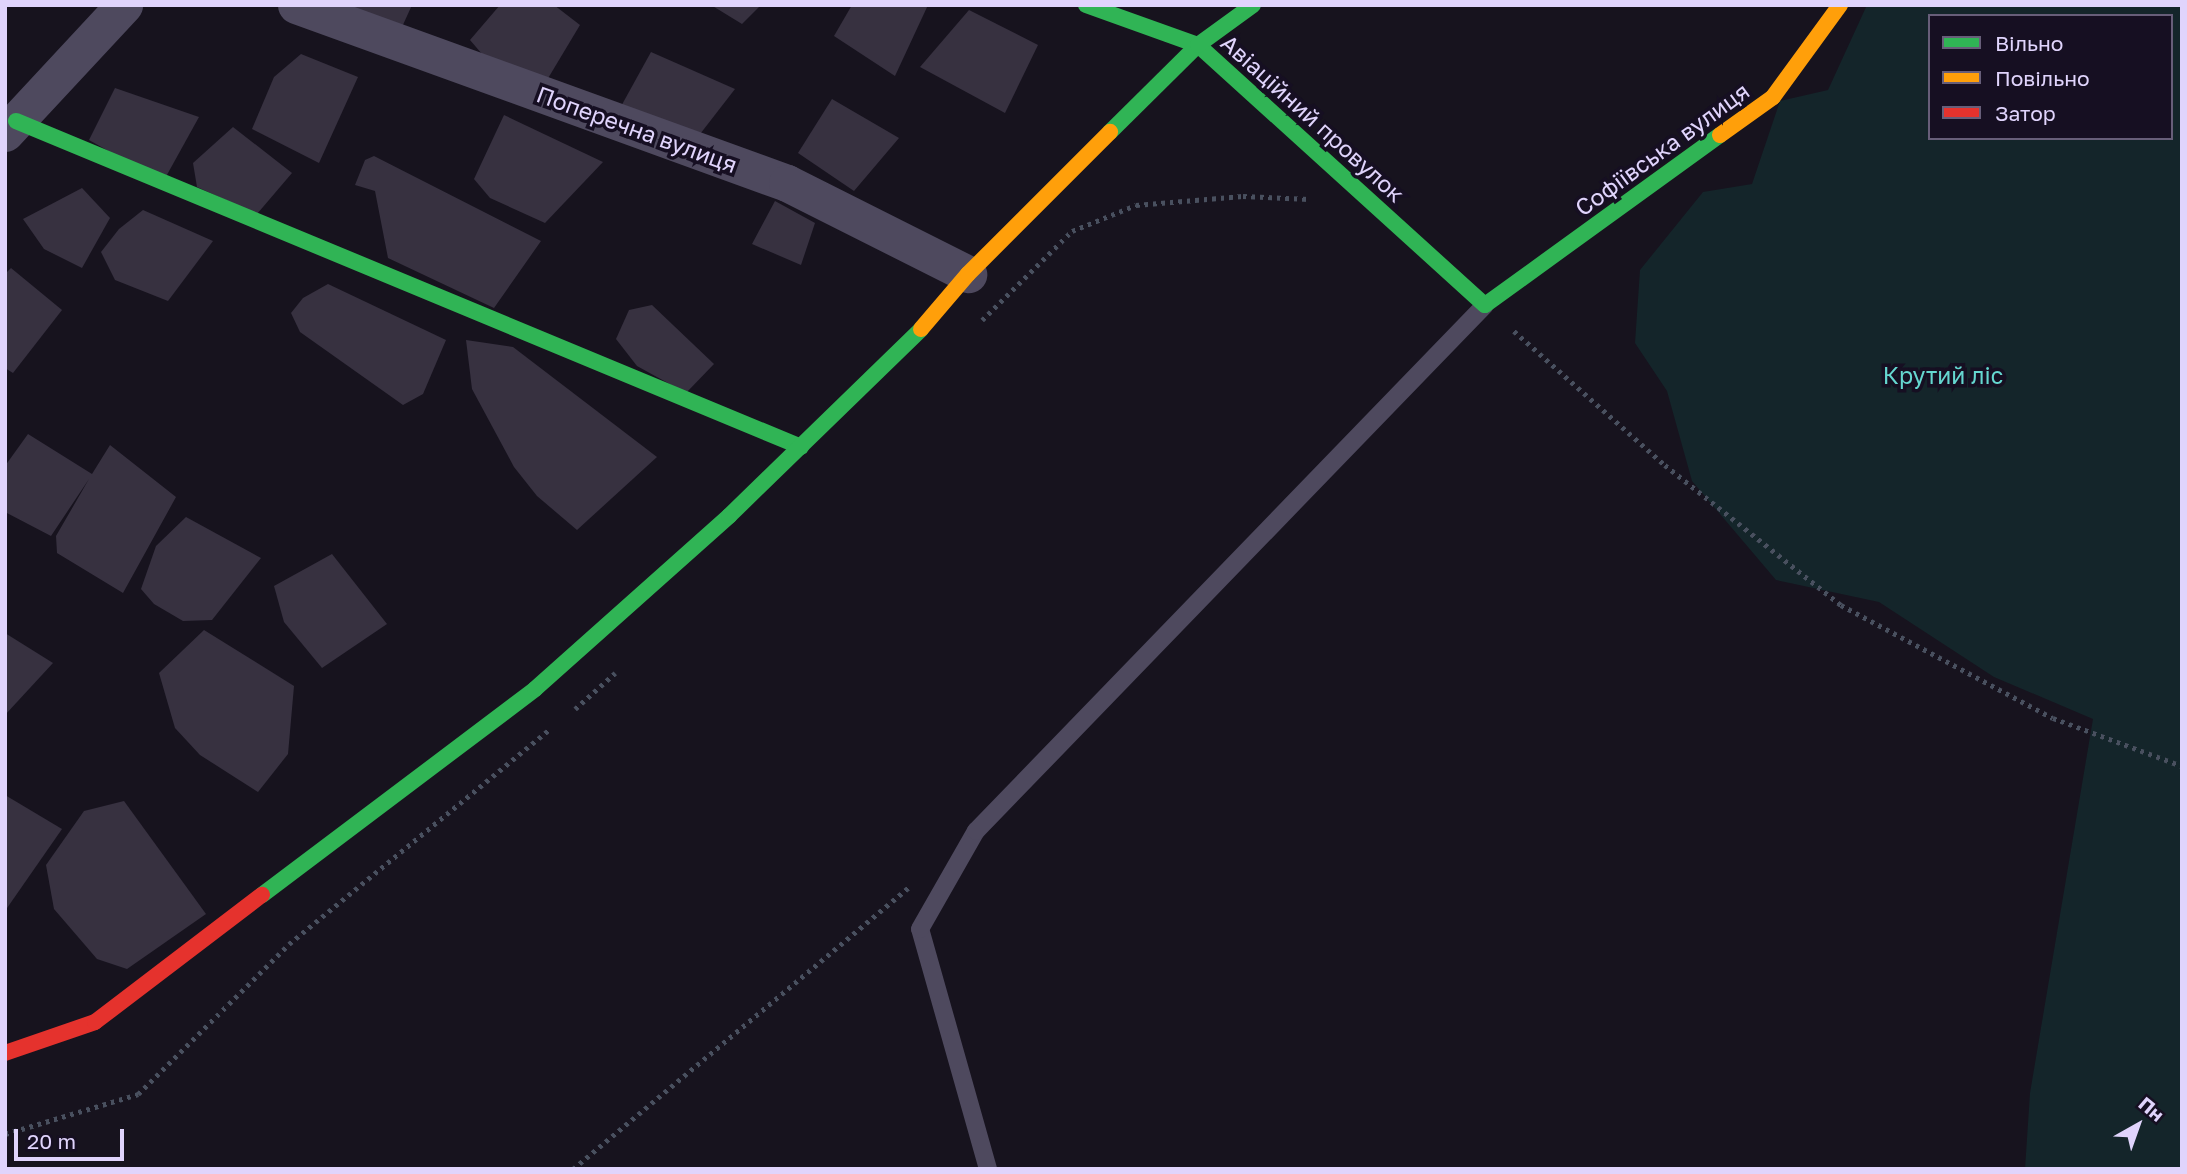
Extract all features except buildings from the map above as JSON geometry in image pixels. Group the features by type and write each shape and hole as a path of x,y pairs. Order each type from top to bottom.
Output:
{"street":[{"path":"124,5 11,127 801,447"},
{"name":"Поперечна вулиця","path":"296,5 787,183 968,274"},
{"name":"Авіаційний провулок","path":"1086,5 1198,45 1485,305"},
{"path":"5,1053 95,1022 535,689 900,355 968,274 1198,45 1253,5"},
{"name":"Софіївська вулиця","path":"1485,305 1773,96 1840,5"}],"lane":[{"path":"988,1169 920,929 976,831 1485,305"}],"path":[{"path":"973,329 1072,231 1136,205 1242,196 1374,202"},
{"path":"1485,305 1665,465 1841,605 2053,718 2182,766"},
{"path":"571,712 622,666"},
{"path":"5,1134 138,1094 289,944 561,720"},
{"path":"573,1169 923,875"}],"green space":[{"name":"Крутий ліс","path":"1867,5 2182,5 2182,1169 2025,1169 2030,1093 2093,719 1994,677 1879,602 1776,580 1692,481 1667,391 1635,343 1640,270 1703,192 1752,184 1780,101 1828,90"}],"traffic: fast":[{"path":"1086,5 1198,45 1485,305 1720,135"},
{"path":"1110,132 1198,45 1253,5"},
{"path":"16,121 801,447"},
{"path":"262,895 535,689 729,516 921,329"}],"traffic: slow":[{"path":"1720,135 1773,97 1840,5"},
{"path":"921,329 968,274 1110,132"}],"traffic: jam":[{"path":"5,1053 95,1022 262,895"}]}
